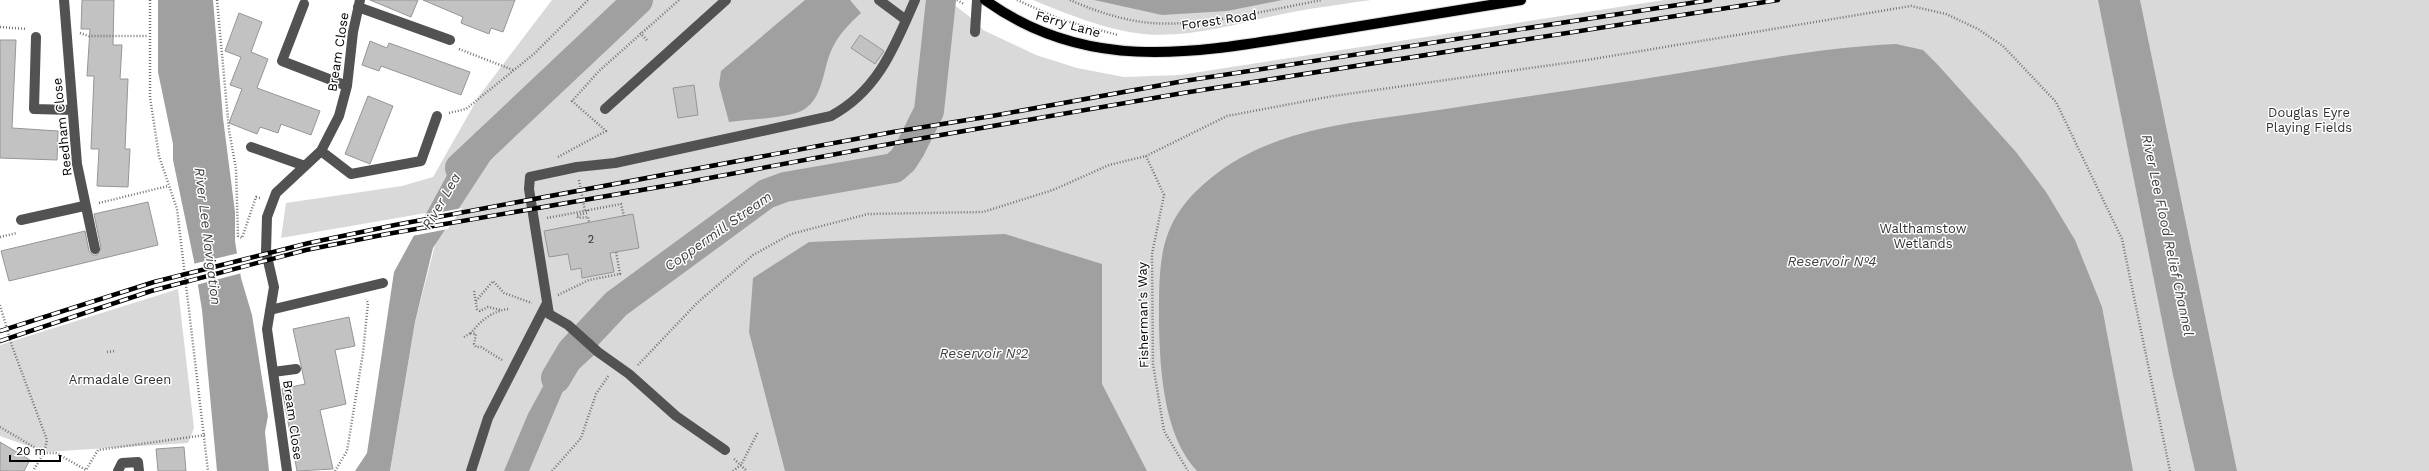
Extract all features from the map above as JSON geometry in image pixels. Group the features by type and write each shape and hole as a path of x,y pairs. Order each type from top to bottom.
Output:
{"main road":[{"name":"Forest Road","path":"1127,52 1153,53 1213,50 1522,0"},
{"name":"Ferry Lane","path":"989,1 1015,20 1038,30 1127,52"}],"street":[{"name":"Reedham Close","path":"64,0 77,164 84,206 95,249"},
{"path":"605,109 726,0"},
{"path":"879,0 906,20"},
{"path":"725,450 676,416 629,374 598,352 568,325 549,314 546,304 546,285 529,189 530,177 577,167 614,163 831,116 858,99 873,83 886,65 915,0"},
{"path":"975,32 977,0"},
{"name":"Bream Close","path":"287,471 267,329 274,287 265,245 267,217 272,202 282,186 306,166 320,151 339,116 348,86 359,3"},
{"path":"359,3 450,40"},
{"path":"304,4 282,61 348,86"},
{"path":"36,37 34,109 72,110"},
{"path":"320,151 351,174 421,161 437,116"},
{"path":"251,147 306,166"},
{"path":"21,220 84,206"},
{"path":"270,310 383,283"},
{"path":"471,471 488,418 546,304"},
{"name":"Bream Close","path":"273,372 296,369"},
{"path":"118,471 122,463 138,462 139,471"}],"path":[{"path":"150,0 150,97 159,156 176,209 205,435 208,471"},
{"path":"217,0 229,130 236,169 238,236 242,238 256,196 272,202"},
{"path":"437,116 466,109 534,53 588,0"},
{"path":"552,160 606,131 572,101 599,71 640,33 679,0"},
{"path":"1017,0 1062,20 1093,30 1124,36"},
{"path":"1070,0 1106,14 1152,23 1194,22 1322,0"},
{"path":"629,374 702,298 753,255 790,234 868,214 983,212 1052,190 1109,165 1146,156 1227,116 1333,96 1587,60 1911,6 1946,14 1978,28 2003,46 2056,102 2122,239 2170,471"},
{"path":"66,30 89,36 149,36"},
{"path":"640,33 647,40"},
{"path":"450,40 457,49 513,70"},
{"name":"Fisherman's Way","path":"1146,156 1164,195 1152,254 1153,364 1164,430 1188,471"},
{"path":"577,167 589,222"},
{"path":"84,206 168,186"},
{"path":"534,220 586,213 621,204 624,216"},
{"path":"476,301 492,280 504,293 546,304 550,299 589,278 620,274 616,252"},
{"path":"335,471 348,451 363,353 368,303 361,289"},
{"path":"474,291 477,309 480,311 488,307 501,310 509,309"},
{"path":"0,305 12,346 47,440 44,453 33,471"},
{"path":"464,337 471,333 483,320 501,310"},
{"path":"471,333 476,334 474,344 476,347 481,347 500,360 514,352 520,355"},
{"path":"106,352 116,351"},
{"path":"552,471 581,438 596,394 616,365"},
{"path":"0,427 44,453 56,453 87,470 98,450 205,435"},
{"path":"733,471 741,465 758,432"},
{"path":"741,465 747,471"}],"green space":[{"name":"Walthamstow Wetlands","path":"552,0 948,0 975,21 983,30 1036,55 1077,68 1124,77 1180,75 1664,0 2429,0 2429,471 390,471 415,322 459,153 426,213 281,238 286,203 402,186 433,177 479,96"},
{"path":"1033,0 1371,0 1293,12 1200,32 1162,35 1143,34 1115,29 1073,16"},
{"name":"Armadale Green","path":"178,289 194,428 188,443 45,452 0,436 0,345"}],"water":[{"name":"River Lee Navigation","path":"158,0 213,0 223,118 235,212 235,241 241,278 252,315 268,416 265,432 269,471 217,471 202,310 194,261 173,160 173,144 158,72"},
{"path":"805,0 850,0 861,13 844,30 834,45 817,95 812,103 805,109 796,113 771,118 729,122 719,85 721,71"},
{"path":"1094,0 1282,0 1227,11 1162,15"},
{"name":"River Lee Flood Relief Channel","path":"2098,0 2140,0 2237,471 2195,471 2173,375"},
{"name":"Reservoir №4","path":"1896,44 1923,50 1938,65 2016,152 2046,192 2075,240 2102,307 2133,471 1197,471 1186,457 1177,440 1171,422 1163,382 1159,325 1161,262 1171,227 1180,210 1193,194 1211,178 1236,161 1262,147 1291,137 1350,123 1831,49"},
{"path":"477,131 499,147 433,248 415,322 390,471 355,471 367,453 394,272 459,153"},
{"name":"Reservoir №2","path":"1005,234 1102,264 1102,384 1147,471 785,471 749,332 753,278 809,242"},
{"path":"570,337 594,355 568,379 529,471 504,471 528,414"}],"pier":[{"path":"462,208 448,229 412,236 422,216"},
{"path":"239,253 242,273 196,285 193,264"}],"building":[{"path":"82,0 114,0 113,45 122,45 120,79 128,79 125,149 130,149 128,187 97,186 99,149 91,149 94,76 87,76 90,29 81,29"},
{"path":"370,0 418,0 411,17"},
{"path":"423,0 515,0 503,32 491,28 489,34 461,23 463,17"},
{"path":"239,13 262,22 251,52 268,59 257,88 320,111 311,135 281,124 278,133 260,127 257,134 229,123 242,89 230,85 241,57 225,51"},
{"path":"860,35 884,51 875,64 851,48"},
{"path":"0,40 16,40 12,128 58,131 57,160 0,158"},
{"path":"370,41 387,48 389,43 470,72 461,95 381,66 379,71 362,65"},
{"path":"694,85 698,115 678,118 673,88"},
{"path":"368,96 393,106 370,164 345,154"},
{"path":"148,202 158,245 9,281 1,251 85,231 89,251 93,255 97,255 101,248 94,214"},
{"path":"633,214 639,248 610,253 614,272 582,278 581,268 571,270 568,254 549,257 544,231"},
{"path":"349,317 355,346 335,350 346,404 320,410 333,469 297,471 282,389 305,384 293,329"},
{"path":"0,442 30,460 24,471 0,471"},
{"path":"184,447 186,471 158,471 156,449"}],"waterway":[{"name":"River Lea","path":"460,168 638,0"},
{"name":"Coppermill Stream","path":"556,378 572,351 616,304 766,194 785,187 894,168 903,160 929,111 941,0"}],"railway":[{"path":"0,331 154,282 309,243 395,225 893,132 992,116 1184,81 1710,0"},
{"path":"0,341 151,291 306,250 387,234 688,182 895,143 1183,93 1778,0"}],"park label":[{"name":"Douglas Eyre Playing Fields","path":"2309,120"}]}
